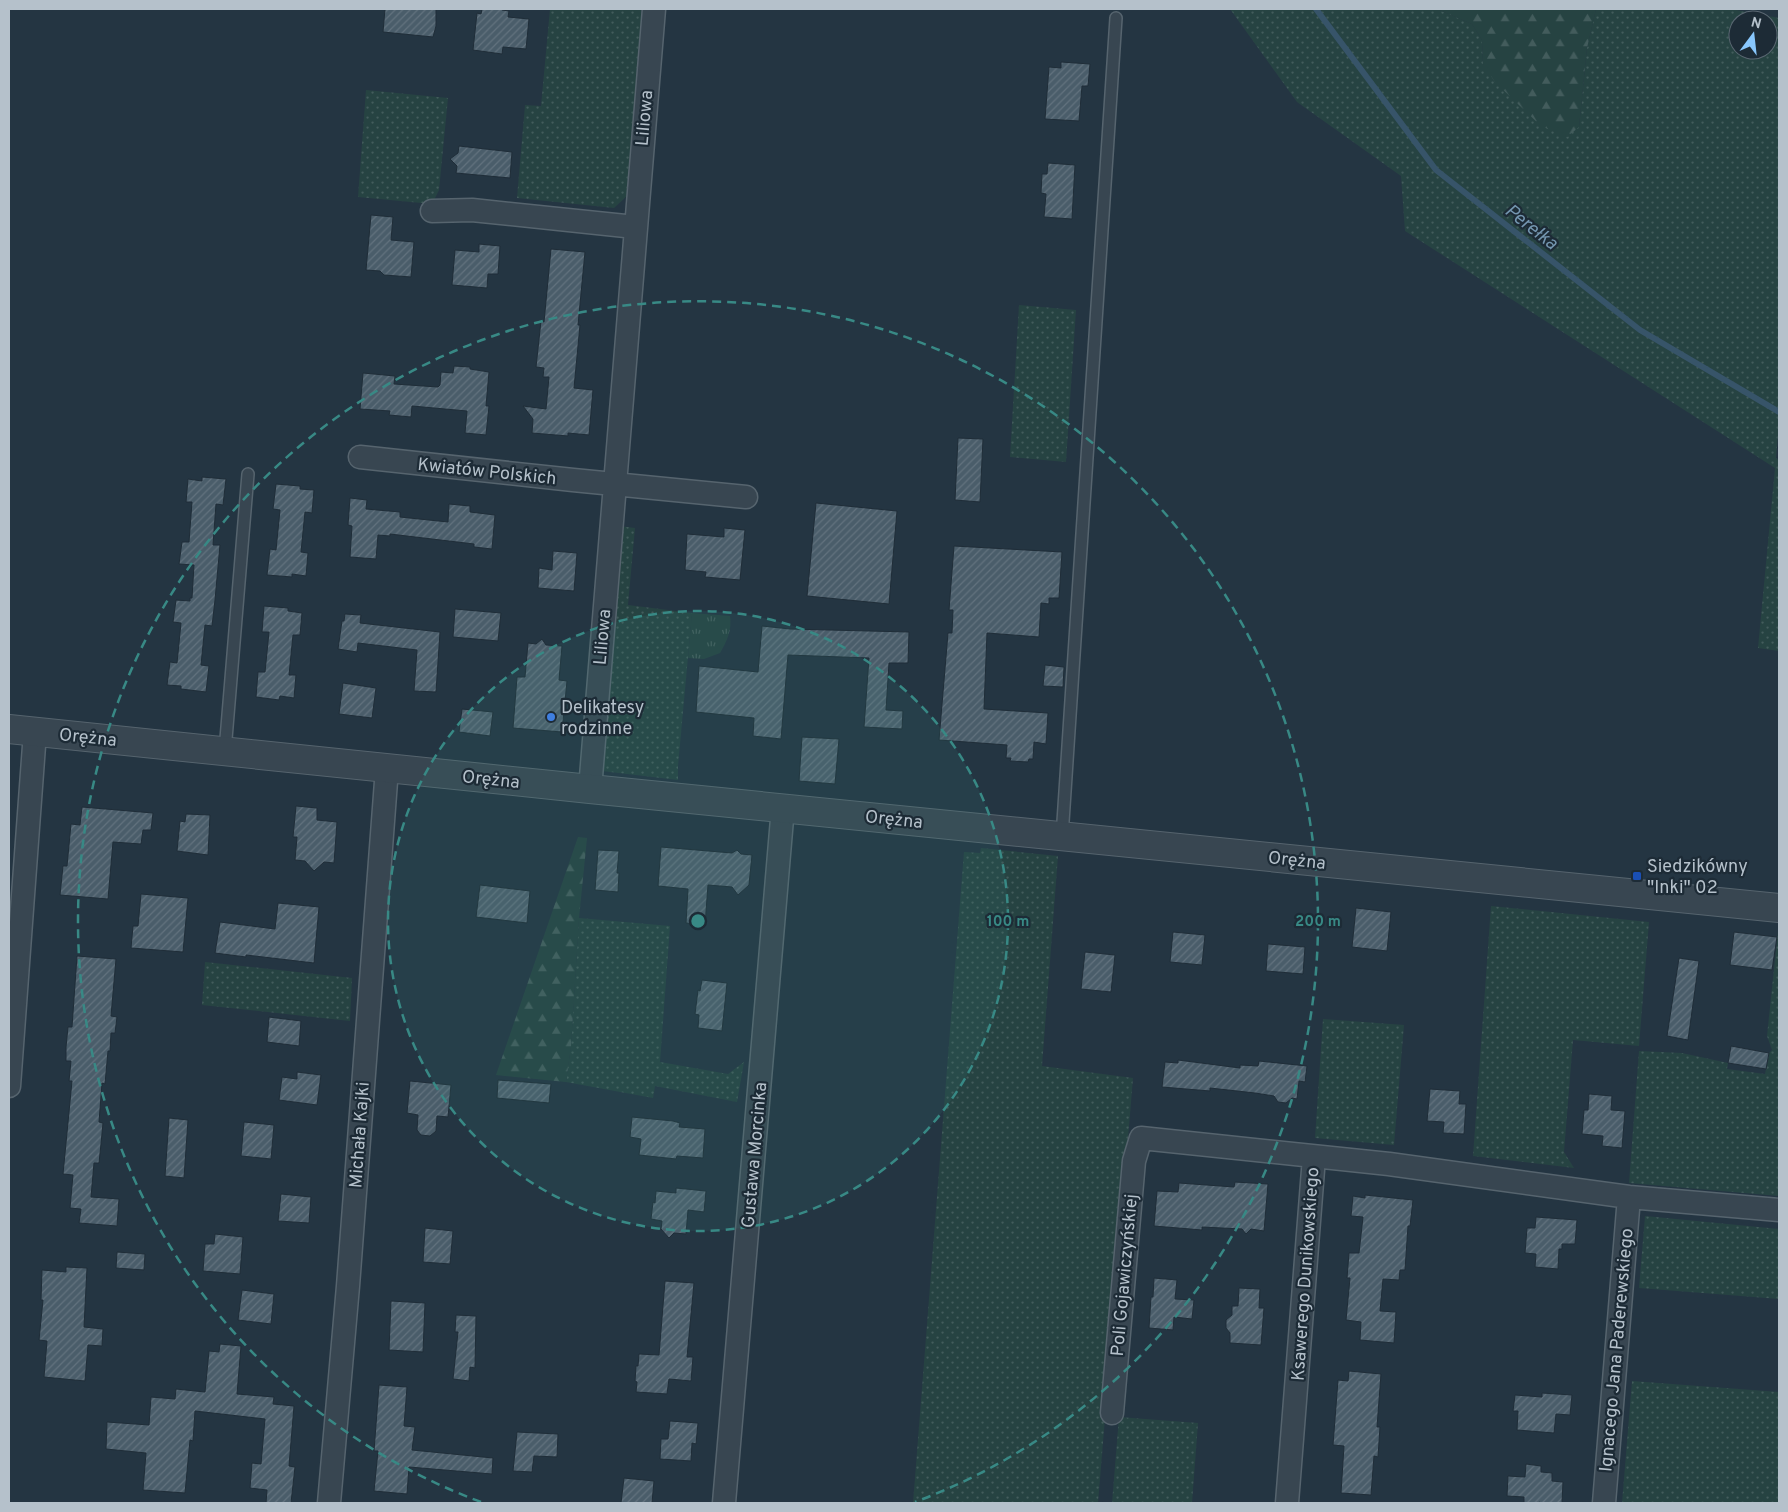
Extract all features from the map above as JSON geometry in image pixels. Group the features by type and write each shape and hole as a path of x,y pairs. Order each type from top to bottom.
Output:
{"street":[{"name":"Liliowa","path":"590,789 654,9"},
{"path":"432,211 472,210 635,227"},
{"name":"Kwiatów Polskich","path":"360,457 614,485"},
{"path":"614,485 746,497"},
{"name":"Orężna","path":"9,729 1062,837 1779,908"},
{"path":"9,1086 35,732"},
{"name":"Michała Kajki","path":"329,1503 347,1296 387,768"},
{"name":"Gustawa Morcinka","path":"724,1503 783,807"},
{"name":"Ksawerego Dunikowskiego","path":"1142,1138 1314,1157 1287,1503"},
{"name":"Poli Gojawiczyńskiej","path":"1112,1413 1134,1161 1142,1138"},
{"path":"1314,1157 1389,1164 1628,1197 1779,1210"},
{"name":"Ignacego Jana Paderewskiego","path":"1604,1503 1628,1197"}],"lane":[{"path":"1062,837 1116,18"},
{"path":"226,751 248,474"}],"green space":[{"path":"550,9 641,10 643,27 627,196 614,208 517,198 525,105 541,106"},
{"path":"1230,9 1437,9 1472,24 1482,40 1483,64 1579,127 1587,48 1596,9 1736,10 1728,10 1728,60 1778,60 1779,18 1779,425 1776,458 1779,460 1779,651 1758,648 1775,468 1405,231 1401,176 1297,102"},
{"path":"1437,9 1596,9 1587,48 1579,127 1567,137 1541,126 1495,82 1483,64 1482,40 1472,24"},
{"path":"366,90 448,98 439,190 432,204 358,197"},
{"path":"1019,305 1076,310 1066,462 1010,457"},
{"path":"619,526 635,528 628,605 692,613 678,780 602,771"},
{"path":"692,613 730,616 728,635 720,653 704,659 688,658"},
{"path":"578,837 587,838 579,918 571,1046 566,1082 496,1075"},
{"path":"981,848 1058,856 1042,1066 1133,1078 1098,1503 913,1503 964,852 980,853"},
{"path":"1491,906 1649,922 1639,1046 1573,1040 1564,1152 1574,1168 1473,1156"},
{"path":"579,918 670,926 660,1062 728,1074 744,1062 737,1102 655,1086 653,1098 566,1082 571,1046"},
{"path":"1778,931 1779,1196 1629,1183 1639,1051 1682,1053 1728,1063 1727,1069 1765,1074 1769,1053 1772,1050 1767,1036"},
{"path":"205,962 352,978 350,1021 202,1005"},
{"path":"1323,1019 1404,1025 1394,1145 1315,1138"},
{"path":"1645,1216 1779,1229 1779,1299 1639,1288"},
{"path":"1632,1381 1779,1392 1779,1503 1622,1503"},
{"path":"1119,1417 1198,1423 1192,1503 1112,1503"}],"building":[{"path":"385,9 436,9 436,26 433,37 383,32"},
{"path":"482,9 502,9 509,11 508,17 529,19 526,49 503,47 502,54 473,50 477,13 481,14"},
{"path":"1061,62 1090,64 1088,86 1082,86 1079,121 1045,119 1049,67 1061,68"},
{"path":"459,146 512,152 510,178 456,173 457,166 450,159 458,153"},
{"path":"1048,163 1075,165 1072,219 1044,217 1046,194 1041,193 1042,174 1047,174"},
{"path":"371,215 393,217 391,240 414,242 411,277 384,275 380,271 366,270"},
{"path":"479,244 500,246 498,274 488,274 487,288 452,285 455,250 479,252"},
{"path":"551,249 585,252 574,388 593,390 589,435 568,433 568,436 532,433 533,419 523,406 546,409 549,377 543,377 544,368 536,367 541,321 544,322"},
{"path":"454,366 470,367 470,369 489,372 486,406 489,406 486,435 465,433 467,411 412,406 411,417 389,415 390,411 360,409 363,373 395,376 394,384 438,387 440,385 441,372 453,373"},
{"path":"958,438 983,439 980,502 955,500"},
{"path":"202,477 226,479 223,505 216,504 213,545 220,545 215,600 212,626 205,625 201,665 209,666 206,692 167,685 170,662 177,663 181,623 173,622 176,600 190,601 190,598 192,598 194,565 179,564 182,542 189,542 192,502 186,502 188,479 202,481"},
{"path":"276,484 300,486 300,489 314,490 312,513 305,512 301,552 308,553 306,576 292,574 292,577 267,575 270,549 276,550 280,510 273,509"},
{"path":"350,498 367,500 366,509 400,512 400,517 448,522 449,504 470,506 470,512 495,515 492,549 474,547 474,544 390,534 390,536 378,535 376,559 350,557 352,526 348,525"},
{"path":"816,503 897,511 889,604 807,596"},
{"path":"724,528 745,530 740,580 705,577 706,572 685,570 687,534 724,537"},
{"path":"954,546 1062,552 1059,598 1049,598 1049,604 1041,603 1039,637 987,633 984,709 1048,713 1046,744 1034,742 1033,759 1029,759 1028,762 1010,761 1011,758 1006,758 1007,745 939,740 948,633 952,633 953,610 949,610"},
{"path":"553,551 577,553 574,591 538,588 539,568 552,570"},
{"path":"264,606 288,608 288,611 302,613 300,635 293,635 289,675 296,675 294,698 280,696 279,700 256,697 258,672 265,672 269,632 262,632"},
{"path":"455,609 501,613 498,641 453,637"},
{"path":"345,614 361,615 360,623 440,632 436,692 414,691 417,650 358,643 357,652 338,649 342,621 344,621"},
{"path":"762,626 790,629 909,632 908,663 889,663 886,710 903,711 902,729 864,727 869,658 788,655 781,739 753,736 754,718 696,712 699,666 758,672"},
{"path":"542,639 546,645 562,646 559,680 567,681 562,732 513,728 517,677 525,677 528,643 536,644"},
{"path":"1045,665 1064,667 1063,687 1043,686"},
{"path":"343,683 376,688 372,718 339,714"},
{"path":"462,709 493,712 490,736 459,732"},
{"path":"802,737 839,739 835,784 799,781"},
{"path":"296,806 317,808 317,820 337,822 334,863 324,862 314,871 305,861 295,860 297,837 293,837"},
{"path":"82,807 153,813 151,830 143,830 141,844 113,842 108,899 60,895 63,866 67,866 71,824 80,825"},
{"path":"186,814 210,815 208,855 177,851 180,821 185,822"},
{"path":"661,847 732,853 737,850 741,854 752,855 749,885 738,895 732,887 708,885 705,925 686,923 688,889 658,886"},
{"path":"598,850 619,851 618,892 595,890"},
{"path":"480,885 530,891 527,923 476,917"},
{"path":"141,894 188,898 183,952 131,948 133,926 138,926"},
{"path":"278,903 319,907 314,963 215,953 220,922 275,929"},
{"path":"1356,908 1391,912 1387,951 1352,947"},
{"path":"1173,932 1205,935 1202,965 1170,962"},
{"path":"1734,932 1777,937 1772,970 1730,965"},
{"path":"1268,944 1305,947 1303,974 1266,971"},
{"path":"1085,952 1115,955 1111,992 1081,989"},
{"path":"77,956 116,959 111,1016 117,1017 115,1033 111,1033 105,1084 102,1083 99,1122 103,1123 101,1144 99,1163 94,1163 91,1197 119,1199 117,1226 79,1223 81,1209 70,1208 73,1175 63,1174 72,1081 69,1081 71,1061 66,1061 66,1047 68,1027 72,1027"},
{"path":"1679,958 1699,961 1688,1040 1667,1036"},
{"path":"702,980 727,983 722,1031 698,1028 699,1015 695,1014 698,990 700,991"},
{"path":"269,1017 301,1021 299,1046 267,1042"},
{"path":"1731,1046 1769,1053 1766,1069 1728,1063"},
{"path":"1178,1060 1240,1068 1240,1065 1258,1066 1259,1061 1307,1066 1305,1082 1299,1081 1297,1099 1292,1098 1286,1103 1278,1102 1274,1096 1255,1093 1210,1088 1210,1091 1162,1087 1165,1062 1178,1063"},
{"path":"297,1072 321,1075 317,1105 279,1100 282,1077 297,1079"},
{"path":"498,1080 551,1084 549,1103 497,1098"},
{"path":"410,1081 451,1085 448,1117 437,1116 436,1131 430,1136 421,1135 417,1130 418,1115 407,1113"},
{"path":"1430,1089 1460,1091 1459,1104 1466,1104 1464,1134 1443,1133 1444,1122 1427,1121"},
{"path":"1589,1094 1612,1096 1611,1110 1625,1111 1622,1148 1602,1146 1603,1136 1582,1134 1584,1110 1588,1110"},
{"path":"632,1117 673,1121 680,1123 679,1127 705,1129 703,1158 677,1156 676,1159 639,1155 641,1139 630,1137"},
{"path":"169,1118 188,1120 184,1178 165,1176"},
{"path":"244,1122 274,1125 271,1159 241,1156"},
{"path":"1235,1182 1268,1184 1264,1231 1251,1229 1246,1234 1242,1229 1202,1227 1202,1230 1154,1226 1157,1191 1178,1192 1179,1183 1234,1187"},
{"path":"676,1188 706,1191 704,1212 688,1210 686,1234 674,1233 669,1238 661,1229 662,1221 651,1219 653,1202 655,1203 656,1191 676,1193"},
{"path":"281,1194 311,1197 309,1223 278,1221"},
{"path":"1365,1195 1413,1200 1410,1226 1408,1226 1405,1270 1400,1270 1399,1280 1383,1279 1380,1311 1396,1312 1394,1343 1360,1340 1361,1322 1346,1320 1350,1278 1347,1278 1349,1253 1359,1253 1363,1217 1351,1216 1353,1196 1365,1198"},
{"path":"1536,1217 1577,1220 1575,1244 1562,1244 1562,1249 1559,1249 1558,1269 1535,1267 1536,1254 1525,1253 1527,1228 1535,1228"},
{"path":"425,1228 453,1231 450,1264 423,1262"},
{"path":"215,1234 243,1237 240,1274 203,1271 205,1244 214,1244"},
{"path":"117,1252 145,1254 144,1270 116,1268"},
{"path":"66,1267 87,1268 84,1327 103,1329 102,1346 88,1345 85,1381 44,1377 47,1341 39,1340 43,1300 41,1300 42,1270 66,1272"},
{"path":"1154,1278 1177,1280 1175,1299 1194,1300 1192,1319 1174,1317 1173,1330 1149,1328"},
{"path":"665,1281 694,1283 687,1357 693,1357 691,1381 669,1379 667,1394 636,1392 636,1366 638,1366 639,1354 659,1355"},
{"path":"1239,1288 1260,1289 1259,1308 1264,1308 1261,1345 1230,1343 1230,1333 1226,1328 1226,1320 1232,1315 1232,1306 1238,1306"},
{"path":"242,1290 274,1294 271,1324 238,1320"},
{"path":"391,1301 425,1303 423,1352 389,1350"},
{"path":"456,1315 476,1316 475,1368 470,1367 469,1381 453,1379 458,1332 455,1332"},
{"path":"220,1344 241,1346 237,1394 274,1397 273,1404 294,1406 289,1466 295,1467 291,1503 266,1503 267,1490 250,1488 252,1463 261,1464 265,1419 195,1411 193,1441 190,1440 185,1493 143,1490 146,1453 106,1449 107,1422 149,1425 151,1397 175,1399 176,1389 205,1392 209,1351 219,1352"},
{"path":"1349,1371 1381,1374 1377,1427 1380,1427 1378,1457 1374,1456 1371,1495 1341,1493 1344,1446 1333,1445 1338,1380 1348,1381"},
{"path":"379,1385 407,1387 404,1426 415,1427 412,1450 493,1458 492,1474 409,1467 407,1494 374,1491 378,1451 374,1451"},
{"path":"1542,1393 1572,1395 1570,1415 1556,1414 1554,1433 1517,1430 1518,1411 1513,1411 1515,1395 1542,1397"},
{"path":"670,1421 698,1423 696,1444 692,1443 691,1461 660,1459 661,1439 668,1439"},
{"path":"517,1432 558,1434 557,1457 534,1456 532,1472 513,1471"},
{"path":"1526,1464 1541,1466 1541,1472 1552,1473 1552,1481 1563,1482 1562,1503 1524,1503 1524,1497 1507,1496 1508,1476 1525,1477"},
{"path":"624,1478 654,1481 652,1503 621,1503"}],"waterway":[{"name":"Perełka","path":"1316,9 1436,170 1640,330 1779,412"}],"place":[{"name":"Delikatesy rodzinne","path":"551,717"},
{"name":"Siedzikówny \"Inki\" 02","path":"1637,876"}]}
